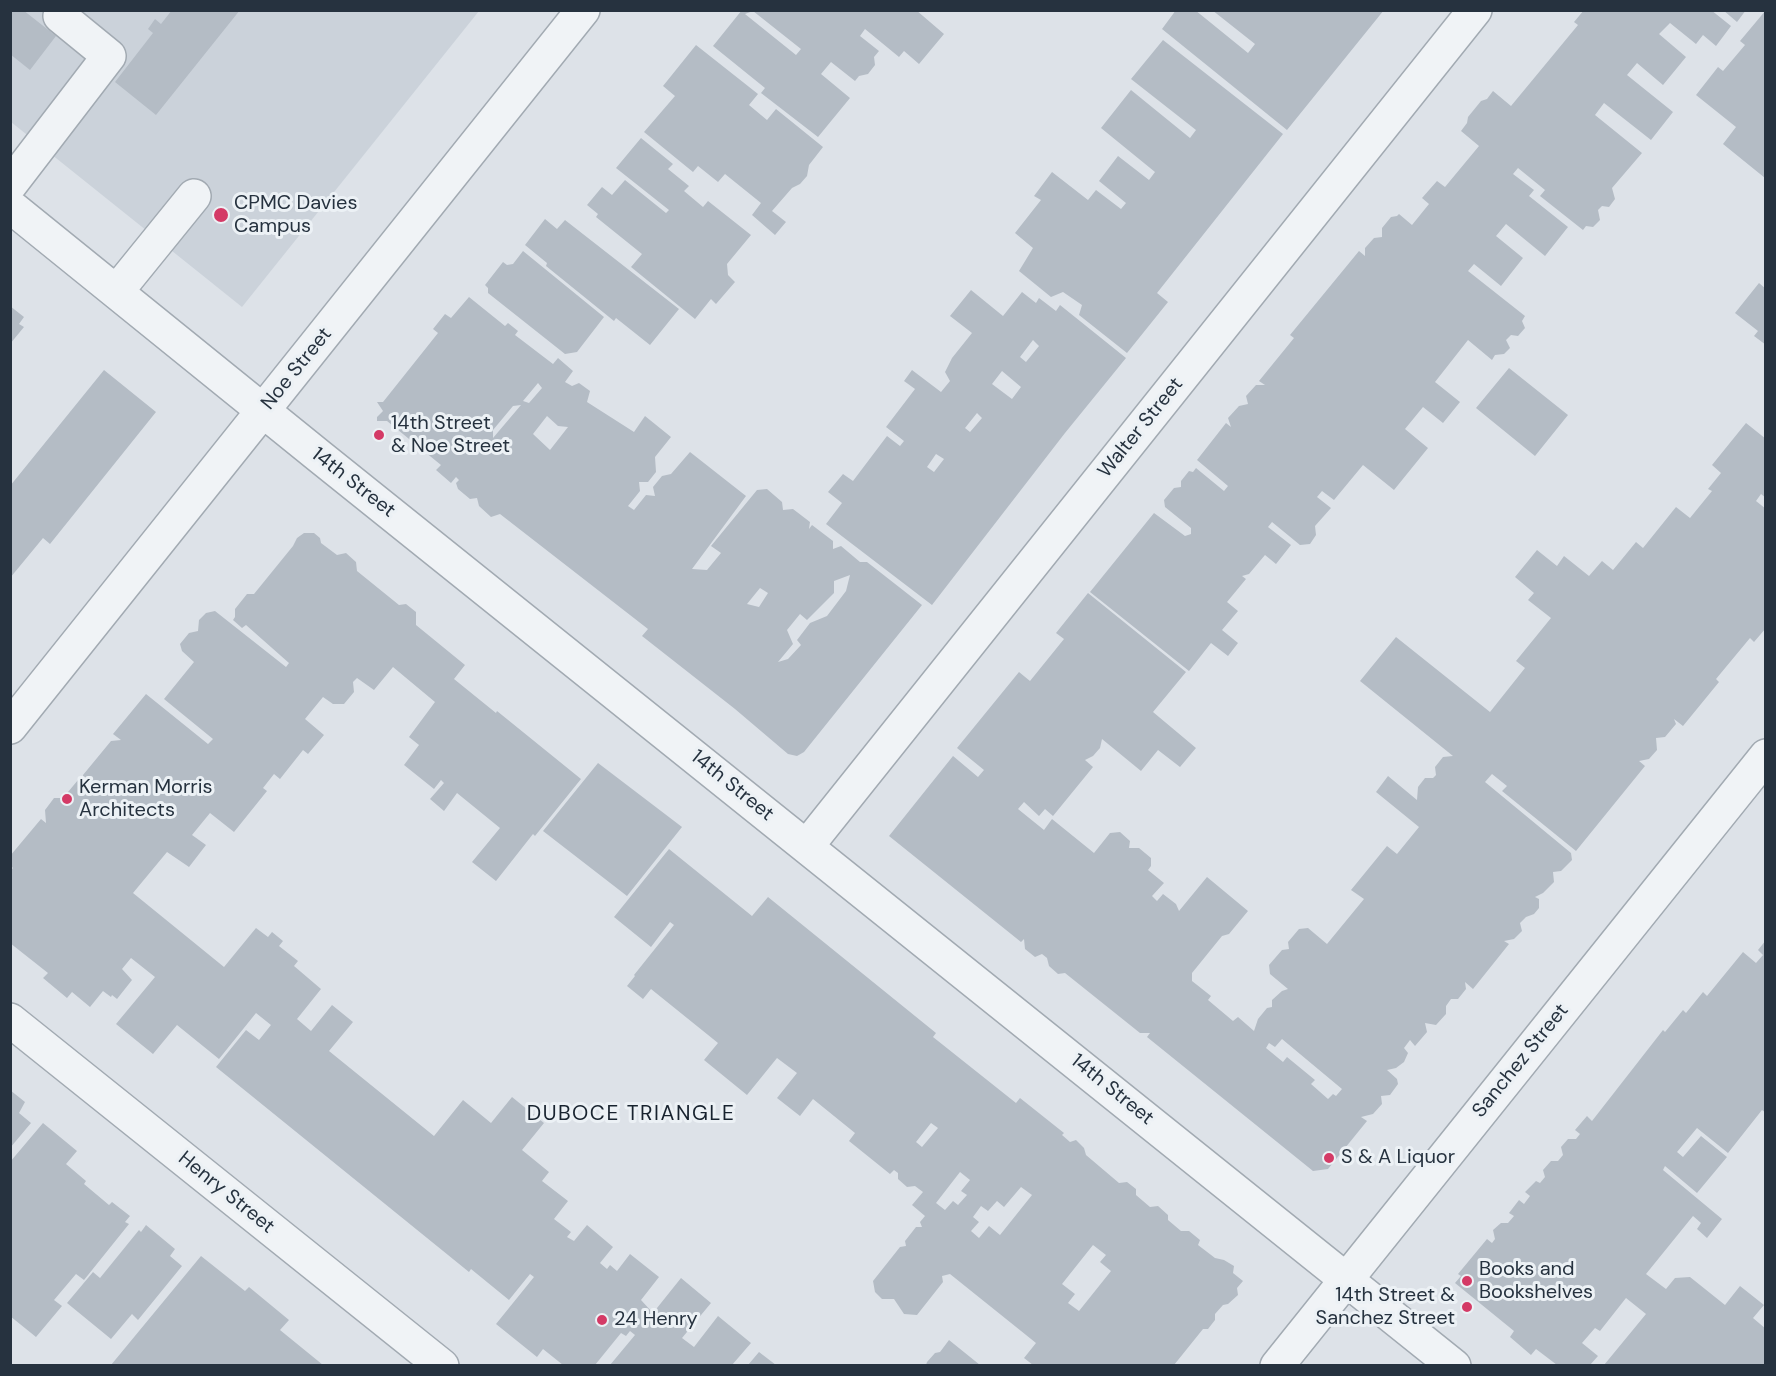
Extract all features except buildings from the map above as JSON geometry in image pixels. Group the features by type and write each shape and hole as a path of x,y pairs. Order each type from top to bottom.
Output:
{"street":[{"name":"Noe Street","path":"10,727 583,10"},
{"name":"Walter Street","path":"807,846 1475,10"},
{"path":"10,185 109,56 60,16"},
{"path":"117,291 194,196"},
{"name":"14th Street","path":"10,206 1455,1365"},
{"name":"Sanchez Street","path":"1277,1365 1766,756"},
{"name":"Henry Street","path":"10,1020 442,1365"}],"shaded area":[{"name":"CPMC Davies Campus","path":"10,11 479,11 242,307 11,122"}],"place":[{"name":"CPMC Davies Campus","path":"221,215"},
{"name":"14th Street & Noe Street","path":"379,435"},
{"name":"Kerman Morris Architects","path":"67,799"},
{"name":"S & A Liquor","path":"1329,1158"},
{"name":"Books and Bookshelves","path":"1467,1281"},
{"name":"14th Street & Sanchez Street","path":"1467,1307"},
{"name":"24 Henry","path":"602,1320"}],"district":[{"name":"DUBOCE TRIANGLE","path":"631,1114"}]}
